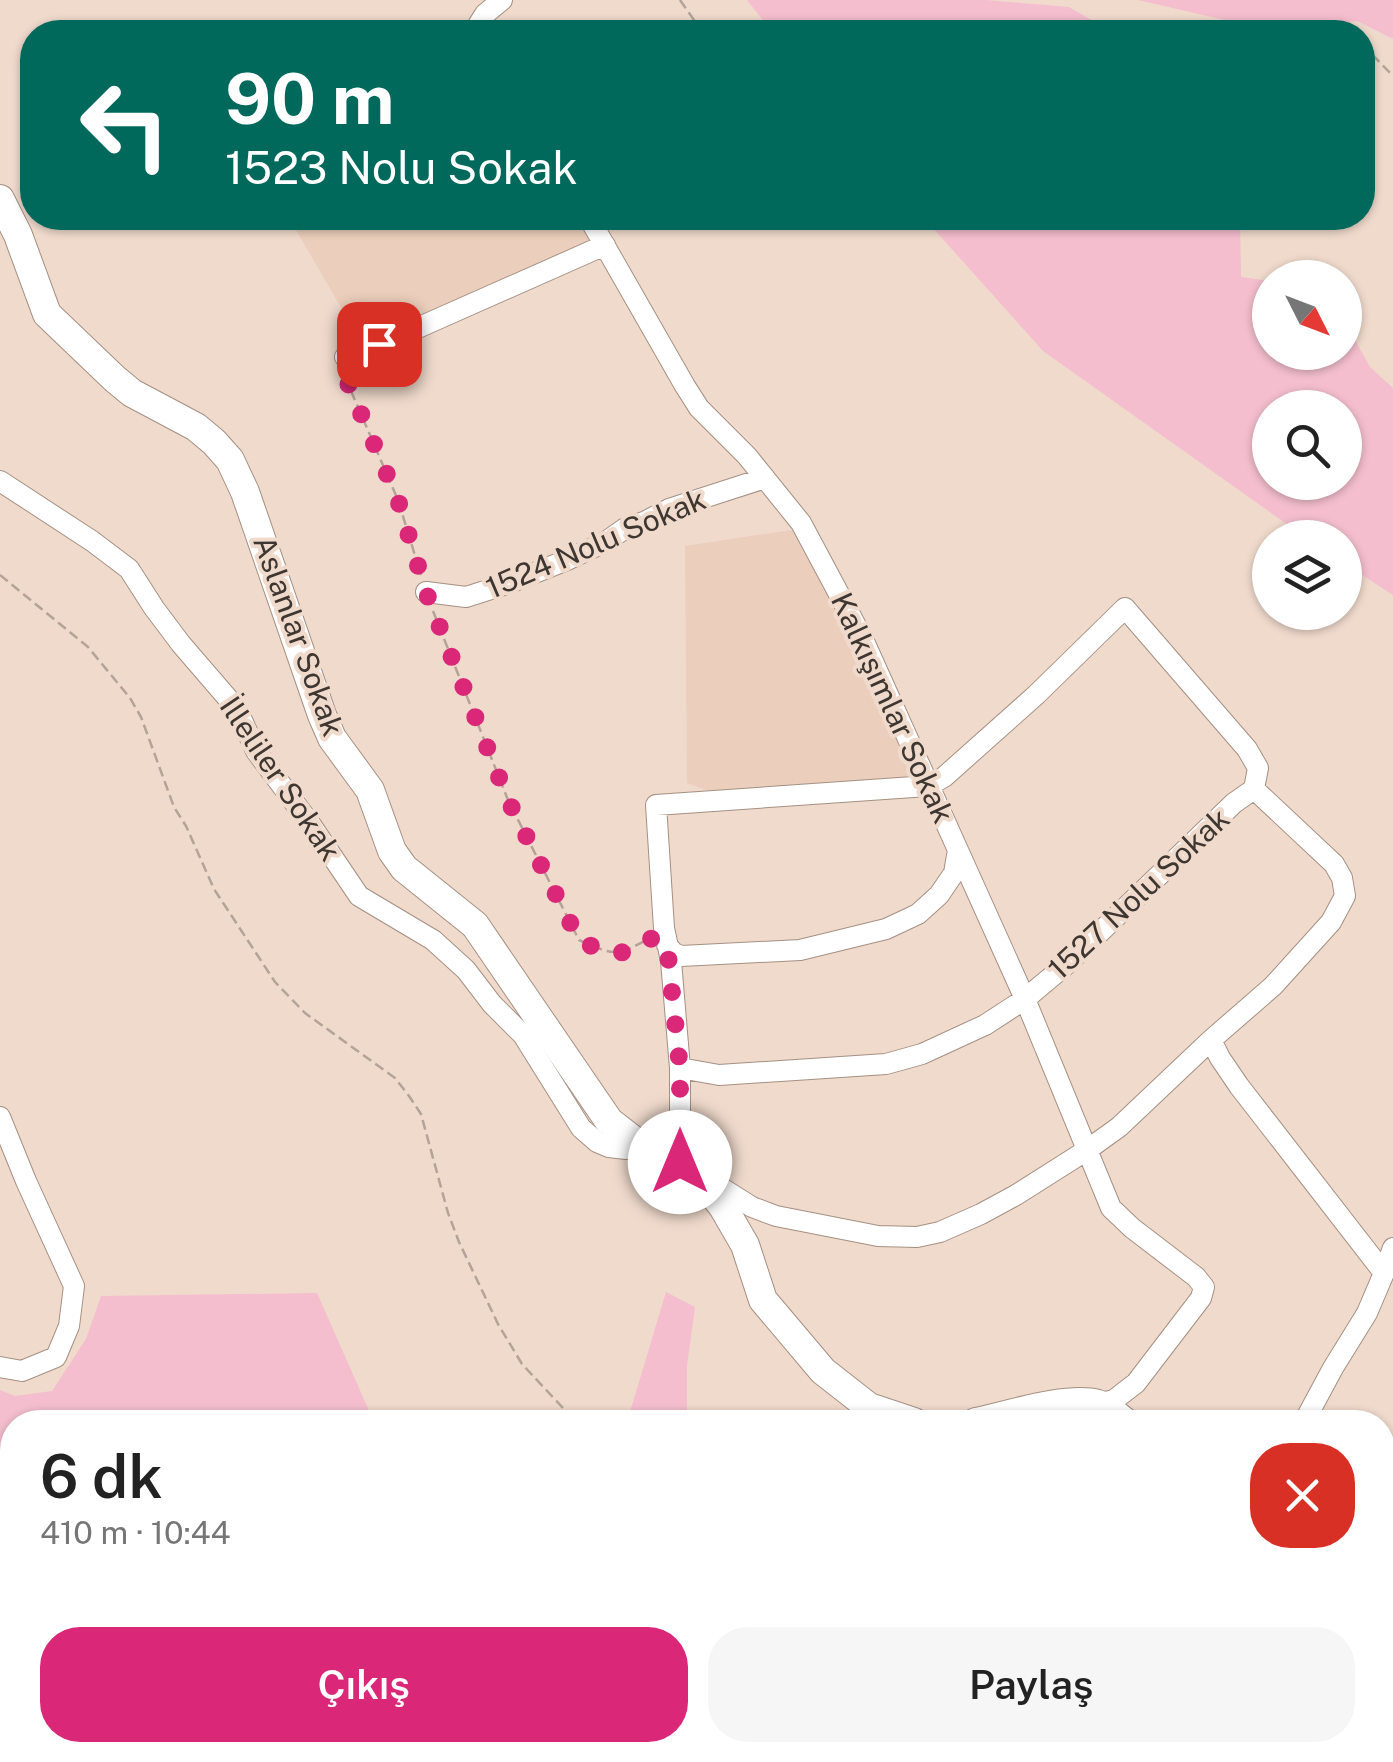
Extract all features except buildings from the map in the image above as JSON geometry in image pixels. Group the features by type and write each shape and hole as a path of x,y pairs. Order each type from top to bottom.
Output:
{"street":[{"path":"481,20 502,0"},
{"name":"Aslanlar Sokak","path":"0,199 18,235 47,314 115,380 196,427 230,460 245,492 322,715 332,738 370,790 392,852 404,868 476,925 609,1120 641,1146 690,1169"},
{"name":"Kalkışımlar Sokak","path":"597,230 699,408 747,456 802,523 854,622 958,850 1025,999 1111,1208 1196,1276 1204,1287 1200,1298 1136,1383 1114,1400 1098,1404"},
{"path":"345,357 606,245"},
{"name":"1524 Nolu Sokak","path":"426,592 466,597 487,591 568,560 669,508 765,478"},
{"name":"İlleliler Sokak","path":"0,481 129,569 172,632 237,709 256,752 359,896 433,940 466,970 523,1035 581,1128 609,1147 626,1150 641,1146"},
{"path":"690,1169 752,1207 776,1216 878,1236 917,1237 940,1232 1016,1195 1119,1127 1273,986 1330,922 1345,896 1342,878 1334,864 1254,790 1258,768 1247,750 1125,608 1023,707 944,777 928,786 656,805 664,928 690,1169 723,1206 745,1245 763,1300 823,1371 878,1410"},
{"name":"1527 Nolu Sokak","path":"680,1068 719,1075 886,1064 922,1054 984,1026 1068,963 1234,804 1254,790"},
{"path":"667,945 681,956 800,950 886,929 918,914 939,896 954,873 958,850"},
{"path":"1211,1040 1240,1086 1384,1273"},
{"path":"0,1118 74,1286 69,1326 56,1357 22,1371 0,1368"},
{"path":"1310,1410 1367,1313 1393,1248"},
{"path":"1029,1410 1056,1404 1098,1404 1108,1410"}],"path":[{"path":"1375,57 1393,76"},
{"path":"345,357 344,374 398,500 426,592 508,800 579,940 614,954 631,950 652,937 667,945"},
{"path":"0,575 88,647 130,698 141,717 174,807 214,889 276,982 305,1013 395,1078 416,1104 448,1213 498,1324 522,1364 565,1410"}],"shaded area":[{"path":"747,0 986,0 1069,7 1091,20 763,20"},
{"path":"1138,0 1393,0 1393,39 1375,30 1375,20 1224,20"},
{"path":"296,230 584,230 593,246 363,345"},
{"path":"935,230 1240,230 1241,277 1252,279 1252,370 1362,370 1362,353 1370,367 1393,388 1393,595 1362,575 1362,520 1281,520 1253,500 1362,500 1362,390 1252,390 1252,499 1043,351"},
{"path":"798,529 837,587 917,781 729,799 687,783 685,546"},
{"path":"666,1292 695,1307 687,1366 687,1410 631,1410"},
{"path":"317,1293 369,1410 0,1410 0,1390 15,1396 52,1391 86,1339 101,1296"}],"route":[{"path":"379,344 345,357 344,374 398,500 426,592 508,800 579,940 614,954 631,950 652,937 667,945 680,1068 680,1162"}]}
